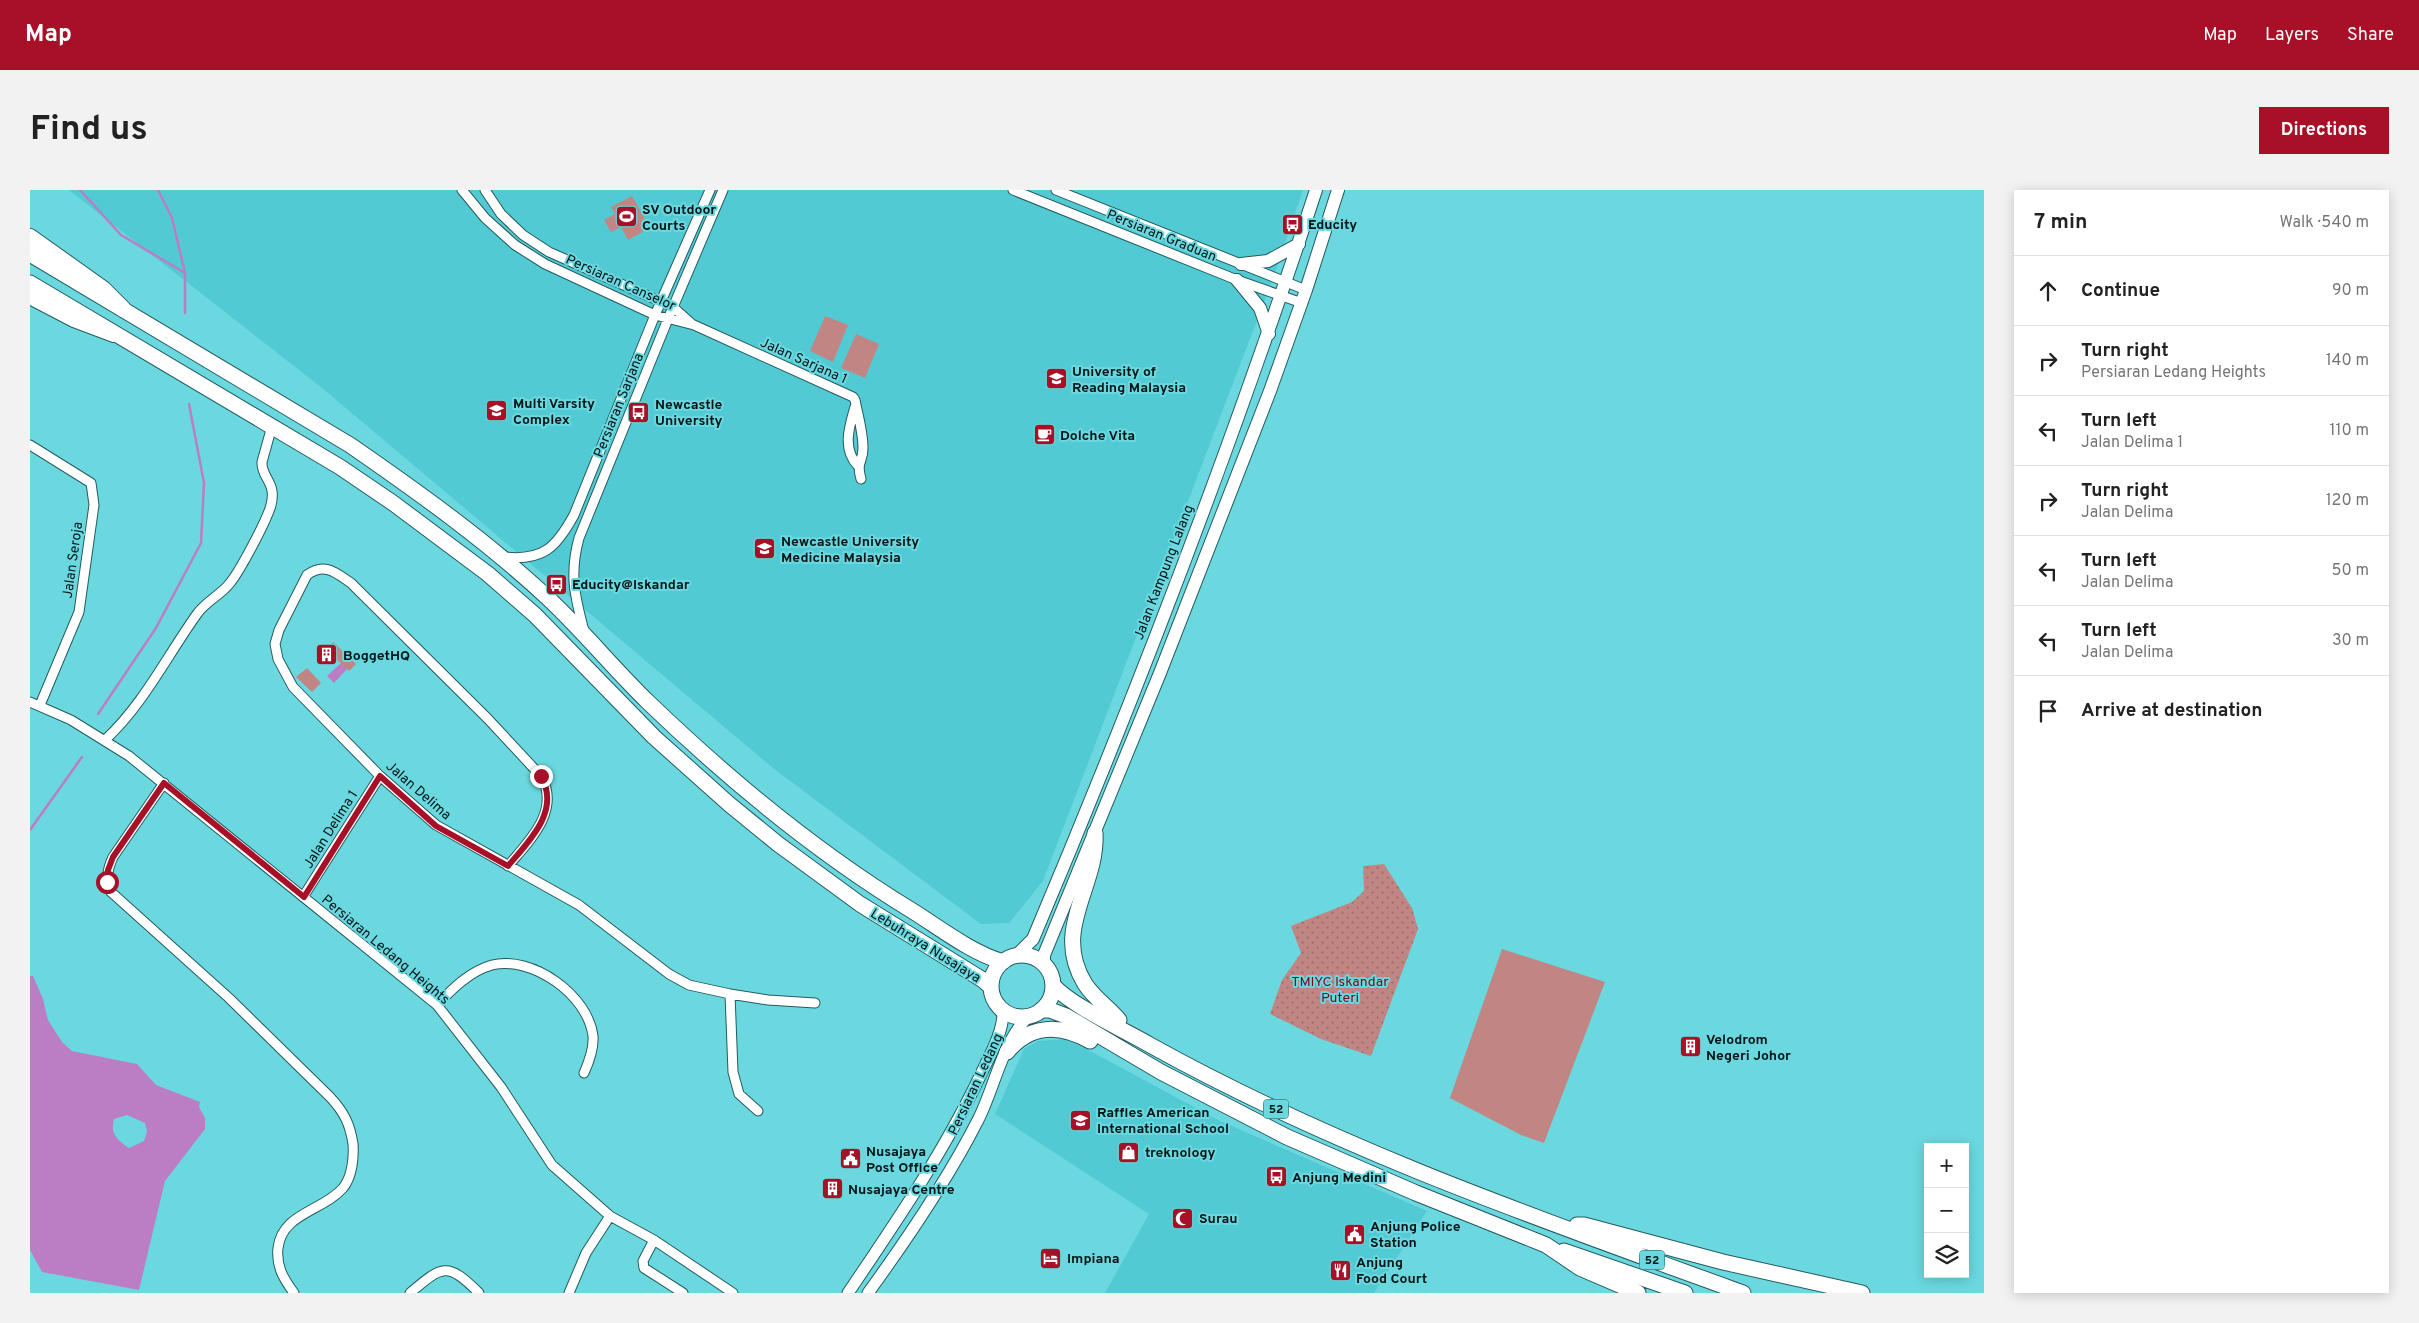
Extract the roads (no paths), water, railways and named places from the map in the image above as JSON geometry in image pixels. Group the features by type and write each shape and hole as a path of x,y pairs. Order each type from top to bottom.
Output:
{"highway":[{"path":"30,237 103,289 122,309"},
{"path":"30,254 350,445 499,556 549,599 667,720 742,787 790,826 871,886 982,954 1003,962"},
{"path":"30,283 114,334"},
{"path":"30,296 74,319 114,334"},
{"name":"Lebuhraya Nusajaya","path":"114,334 340,467 393,503 488,574 534,615 654,737 729,804 778,844 860,904 984,980 991,987"},
{"path":"1096,833 1096,846 1091,867 1075,916 1073,952 1077,968 1085,984 1129,1033"},
{"path":"1017,955 1030,956 1044,964 1050,972 1053,985 1051,997 1036,1012 1014,1016 1003,1010 994,1000 991,987 993,975 1003,962 1017,955"},
{"name":"52","path":"1053,985 1065,996 1129,1033 1251,1098 1342,1139 1562,1227 1743,1293"},
{"name":"52","path":"1036,1012 1050,1010 1066,1016 1190,1088 1287,1136 1416,1193 1546,1245 1685,1293"},
{"path":"1007,1052 1018,1040 1032,1032 1052,1028 1075,1033 1120,1054 1133,1056"},
{"path":"1562,1227 1584,1225 1723,1262 1862,1293"},
{"path":"1546,1245 1580,1268 1638,1293"}],"main road":[{"name":"Jalan Kampung Lalang","path":"1017,955 1033,939 1087,811 1269,334 1316,190"},
{"path":"1044,964 1044,955 1096,833 1270,391 1302,303 1338,190"},
{"path":"1241,264 1268,261 1299,244"},
{"path":"1237,280 1260,308 1269,334"}],"street":[{"name":"Persiaran Canselor","path":"462,190 485,218 515,246 545,264 655,314 694,325"},
{"name":"Persiaran Canselor","path":"485,190 501,214 523,235 549,252 673,307 694,325"},
{"name":"Persiaran Sarjana","path":"499,556 522,558 535,556 555,544 574,515 655,314 710,190"},
{"name":"Persiaran Sarjana","path":"585,636 573,587 577,546 585,520 673,307 724,190"},
{"name":"Persiaran Graduan","path":"1013,190 1237,280 1302,303"},
{"name":"Persiaran Graduan","path":"1056,190 1306,290"},
{"path":"1215,271 1221,256"},
{"name":"Jalan Sarjana 1","path":"694,325 853,397 856,404"},
{"path":"856,404 863,432 863,449 858,466"},
{"path":"856,404 849,427 848,448 850,457 858,466 861,479"},
{"path":"105,740 124,723 198,611 231,582 267,516 273,495 272,486 262,467 262,462 272,426"},
{"name":"Jalan Seroja","path":"30,445 91,484 94,505 79,612 40,705"},
{"name":"Jalan Delima","path":"323,568 331,570 351,583 488,719 541,776 546,786 547,810 538,830 508,866 436,826 380,776 293,687 278,659 275,644 278,630 307,574 323,568"},
{"name":"Persiaran Ledang Heights","path":"30,702 40,705 105,740 164,783 437,1005 500,1087 552,1165 610,1216 654,1240 733,1293"},
{"name":"Jalan Delima 1","path":"304,897 380,776"},
{"path":"164,783 113,857 108,870 107,882 111,892 122,904 229,998 330,1097 344,1113 351,1134 354,1153 351,1172 343,1187 332,1197 298,1217 279,1237 278,1268 294,1293"},
{"path":"508,866 579,905 669,974 689,985 768,1000 815,1003"},
{"path":"437,1005 451,990 473,974 493,965 512,964 531,968 549,977 571,994 586,1015 593,1036 591,1058 584,1073"},
{"path":"730,994 733,1072 739,1094 758,1111"},
{"name":"Persiaran Ledang","path":"848,1293 923,1181 967,1104 991,1052 1002,1023 1003,1010"},
{"name":"Persiaran Ledang","path":"868,1293 948,1174 978,1119 1019,1028 1036,1012"},
{"path":"569,1293 586,1252 610,1216"},
{"path":"654,1240 643,1261 644,1268 683,1293"},
{"path":"410,1293 436,1272 445,1270 456,1272 479,1293"}],"waterway":[{"path":"80,190 121,235 185,273"},
{"path":"158,190 172,218 185,273 185,313"},
{"path":"98,714 156,628 201,543 204,483 189,404"},
{"path":"30,830 82,757"}],"place":[{"name":"SV Outdoor Courts","path":"626,217"},
{"name":"Educity","path":"1292,224"},
{"name":"University of Reading Malaysia","path":"1056,379"},
{"name":"Multi Varsity Complex","path":"497,411"},
{"name":"Newcastle University","path":"639,412"},
{"name":"Dolche Vita","path":"1044,435"},
{"name":"Newcastle University Medicine Malaysia","path":"765,549"},
{"name":"Educity@Iskandar","path":"556,584"},
{"name":"BoggetHQ","path":"327,655"},
{"name":"Velodrom Negeri Johor","path":"1690,1047"},
{"name":"Raffles American International School","path":"1081,1120"},
{"name":"treknology","path":"1129,1152"},
{"name":"Nusajaya Post Office","path":"850,1159"},
{"name":"Anjung Medini","path":"1276,1177"},
{"name":"Nusajaya Centre","path":"832,1189"},
{"name":"Surau","path":"1183,1218"},
{"name":"Anjung Police Station","path":"1354,1234"},
{"name":"Impiana","path":"1051,1258"},
{"name":"Anjung Food Court","path":"1340,1270"}],"park label":[{"name":"TMIYC Iskandar Puteri","path":"1340,990"}]}
